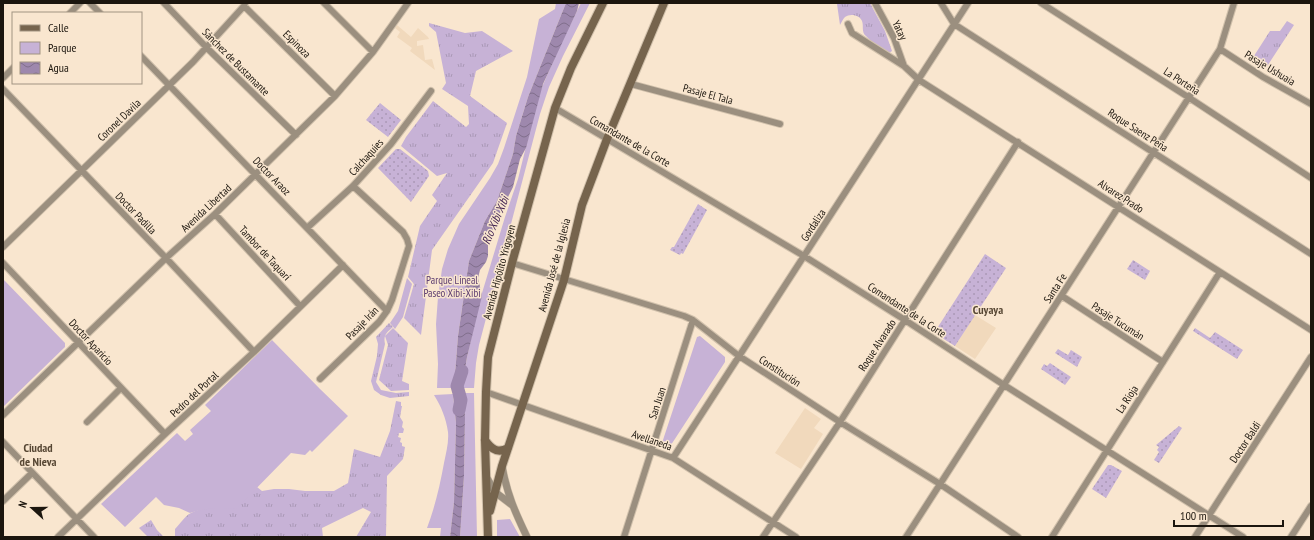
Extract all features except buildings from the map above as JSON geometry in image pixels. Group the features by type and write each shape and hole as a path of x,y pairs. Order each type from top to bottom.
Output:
{"main road":[{"name":"Avenida Hipólito Yrigoyen","path":"488,537 485,440 488,357 512,263 555,108 571,68 602,3"},
{"name":"Avenida José de la Iglesia","path":"487,520 502,466 564,280 582,205 607,139 664,3"},
{"path":"485,440 493,449 501,451 508,448"}],"street":[{"path":"71,12 80,3"},
{"path":"90,3 99,12"},
{"name":"Sánchez de Bustamante","path":"164,3 207,48 296,135"},
{"path":"324,3 373,52"},
{"name":"Avenida Libertad","path":"3,415 166,258 215,214 335,96 373,52 408,3"},
{"name":"Yatay","path":"875,3 894,38 904,66"},
{"path":"940,3 954,24"},
{"name":"Gordaliza","path":"673,458 968,3"},
{"name":"La Porteña","path":"1041,3 1311,178"},
{"name":"Santa Fe","path":"906,537 1220,49 1234,3"},
{"name":"Coronel Davila","path":"3,247 207,48 244,4"},
{"name":"Espinoza","path":"244,4 335,96"},
{"name":"Alvarez Prado","path":"848,24 852,33 904,66 919,80 1119,206 1311,330"},
{"name":"Roque Saenz Peña","path":"954,24 1311,254"},
{"name":"Pasaje Ushuaia","path":"1220,49 1263,77 1311,104"},
{"name":"Doctor Araoz","path":"142,57 387,311"},
{"path":"3,78 12,69"},
{"name":"Pasaje El Tala","path":"631,84 780,124"},
{"name":"Doctor Padilla","path":"3,89 166,258 254,352"},
{"name":"Calchaquies","path":"307,228 353,186 391,144 431,91"},
{"name":"Comandante de la Corte","path":"555,108 804,256 1243,537"},
{"name":"Roque Alvarado","path":"763,537 840,422 1018,142"},
{"name":"Pasaje Irán","path":"320,379 379,322 387,311 392,300 409,246 403,232 353,186"},
{"name":"Tambor de Taquarí","path":"215,214 300,306"},
{"name":"Doctor Aparicio","path":"3,263 165,434"},
{"name":"Constitución","path":"512,263 693,320 739,356 840,422 940,484 1018,537"},
{"name":"Pedro del Portal","path":"58,537 130,470 165,434 254,352 343,265"},
{"name":"La Rioja","path":"1052,537 1220,272"},
{"name":"Pasaje Tucumán","path":"1062,296 1163,362"},
{"name":"San Juan","path":"624,537 693,320"},
{"name":"Doctor Baldi","path":"1195,537 1311,357"},
{"path":"87,422 121,388"},
{"name":"Avellaneda","path":"486,392 673,458 796,537"},
{"path":"3,442 94,537"},
{"path":"502,466 512,505 527,537"},
{"path":"485,469 489,483 495,492 512,505"},
{"path":"3,501 32,473"},
{"path":"1291,537 1311,506"}],"shaded area":[{"path":"397,25 411,37 418,28 428,37 429,39 417,41 417,46 423,45 425,60 432,59 435,70 410,51 412,48 397,37 400,32 395,28"},
{"path":"975,315 996,328 975,359 955,346"},
{"path":"805,408 821,419 814,428 823,434 801,469 775,453"}],"green space":[{"name":"Parque Lineal Paseo Xibi-Xibi","path":"556,3 566,3 528,97 516,136 513,154 497,201 485,221 469,261 458,336 454,388 437,388 438,364 436,324 438,297 442,269 448,249 459,224 498,164 527,77 539,19 555,9"},
{"name":"Parque Lineal Paseo Xibi-Xibi","path":"581,3 590,3 549,87 540,114 479,345 474,388 462,388 479,303 518,179 539,94 562,41"},
{"path":"835,3 870,3 885,31 892,51 889,53 868,39 864,34 862,21 857,16 847,16 840,25 837,4"},
{"path":"1287,21 1294,25 1266,68 1252,59 1270,31 1280,31"},
{"path":"429,23 465,33 482,31 513,51 476,71 470,96 507,123 493,163 432,250 421,335 404,318 414,284 408,277 420,226 437,201 432,195 447,173 437,176 401,146 433,101 466,127 469,124 468,106 442,89 446,83 436,32 429,26"},
{"path":"380,103 401,120 388,137 366,120"},
{"path":"396,149 400,149 428,171 429,176 411,202 378,168"},
{"path":"698,204 707,210 683,254 681,253 680,255 670,250 674,247"},
{"path":"985,254 1006,268 955,346 934,333"},
{"path":"1133,260 1150,271 1145,280 1127,269"},
{"path":"407,278 412,284 403,317 395,329 390,323 398,311"},
{"path":"3,279 65,343 65,347 3,407"},
{"path":"389,323 393,327 385,336 385,344 376,382 381,390 396,393 409,392 409,396 390,398 381,395 374,390 371,381 377,356 378,344 376,337"},
{"path":"393,328 408,343 402,381 409,384 409,390 391,391 379,380 388,345 385,336"},
{"path":"1195,328 1210,338 1215,332 1243,350 1237,359 1193,331"},
{"path":"700,336 725,357 725,362 669,448 663,449 661,446 697,337"},
{"path":"272,340 348,416 312,452 310,450 305,455 291,453 236,509 212,508 190,513 179,508 164,505 156,497 125,527 101,504 177,433 185,441 193,434 190,430 211,411 205,405"},
{"path":"1058,349 1068,355 1071,350 1082,357 1077,367 1055,353"},
{"path":"1050,363 1071,377 1065,385 1041,369 1044,364 1047,366"},
{"path":"464,393 474,393 477,537 460,537 464,476"},
{"path":"453,394 456,423 454,502 450,537 440,537 441,528 427,528 439,488 448,440 445,417 434,395"},
{"path":"396,401 401,402 402,406 400,417 403,422 402,427 404,429 403,433 399,433 398,437 401,438 400,442 402,443 402,446 405,447 403,459 387,476 386,537 356,537 371,512 363,508 322,528 323,537 175,537 175,529 189,514 207,508 236,508 257,487 262,491 289,489 305,491 334,491 348,483 354,449 380,457 390,431"},
{"path":"1179,426 1182,428 1159,463 1154,460 1159,452 1157,450 1159,447 1156,445"},
{"path":"1108,465 1122,471 1106,498 1092,489"},
{"path":"510,519 520,537 497,537 497,520"},
{"path":"151,520 157,530 164,537 148,537 139,528"}],"water":[{"path":"566,3 579,3 577,11 543,84 526,148 520,159 513,187 495,223 488,243 488,256 486,262 480,270 478,278 482,296 467,357 462,388 454,388 458,336 469,261 485,221 497,201 513,154 516,136 528,97"},
{"path":"464,393 464,476 460,537 450,537 454,502 456,423 453,394"}],"waterway":[{"name":"Río Xibi Xibi","path":"459,410 461,400 457,386 462,371"}],"district":[{"name":"Cuyaya","path":"988,309"},
{"name":"Ciudad de Nieva","path":"38,454"}]}
